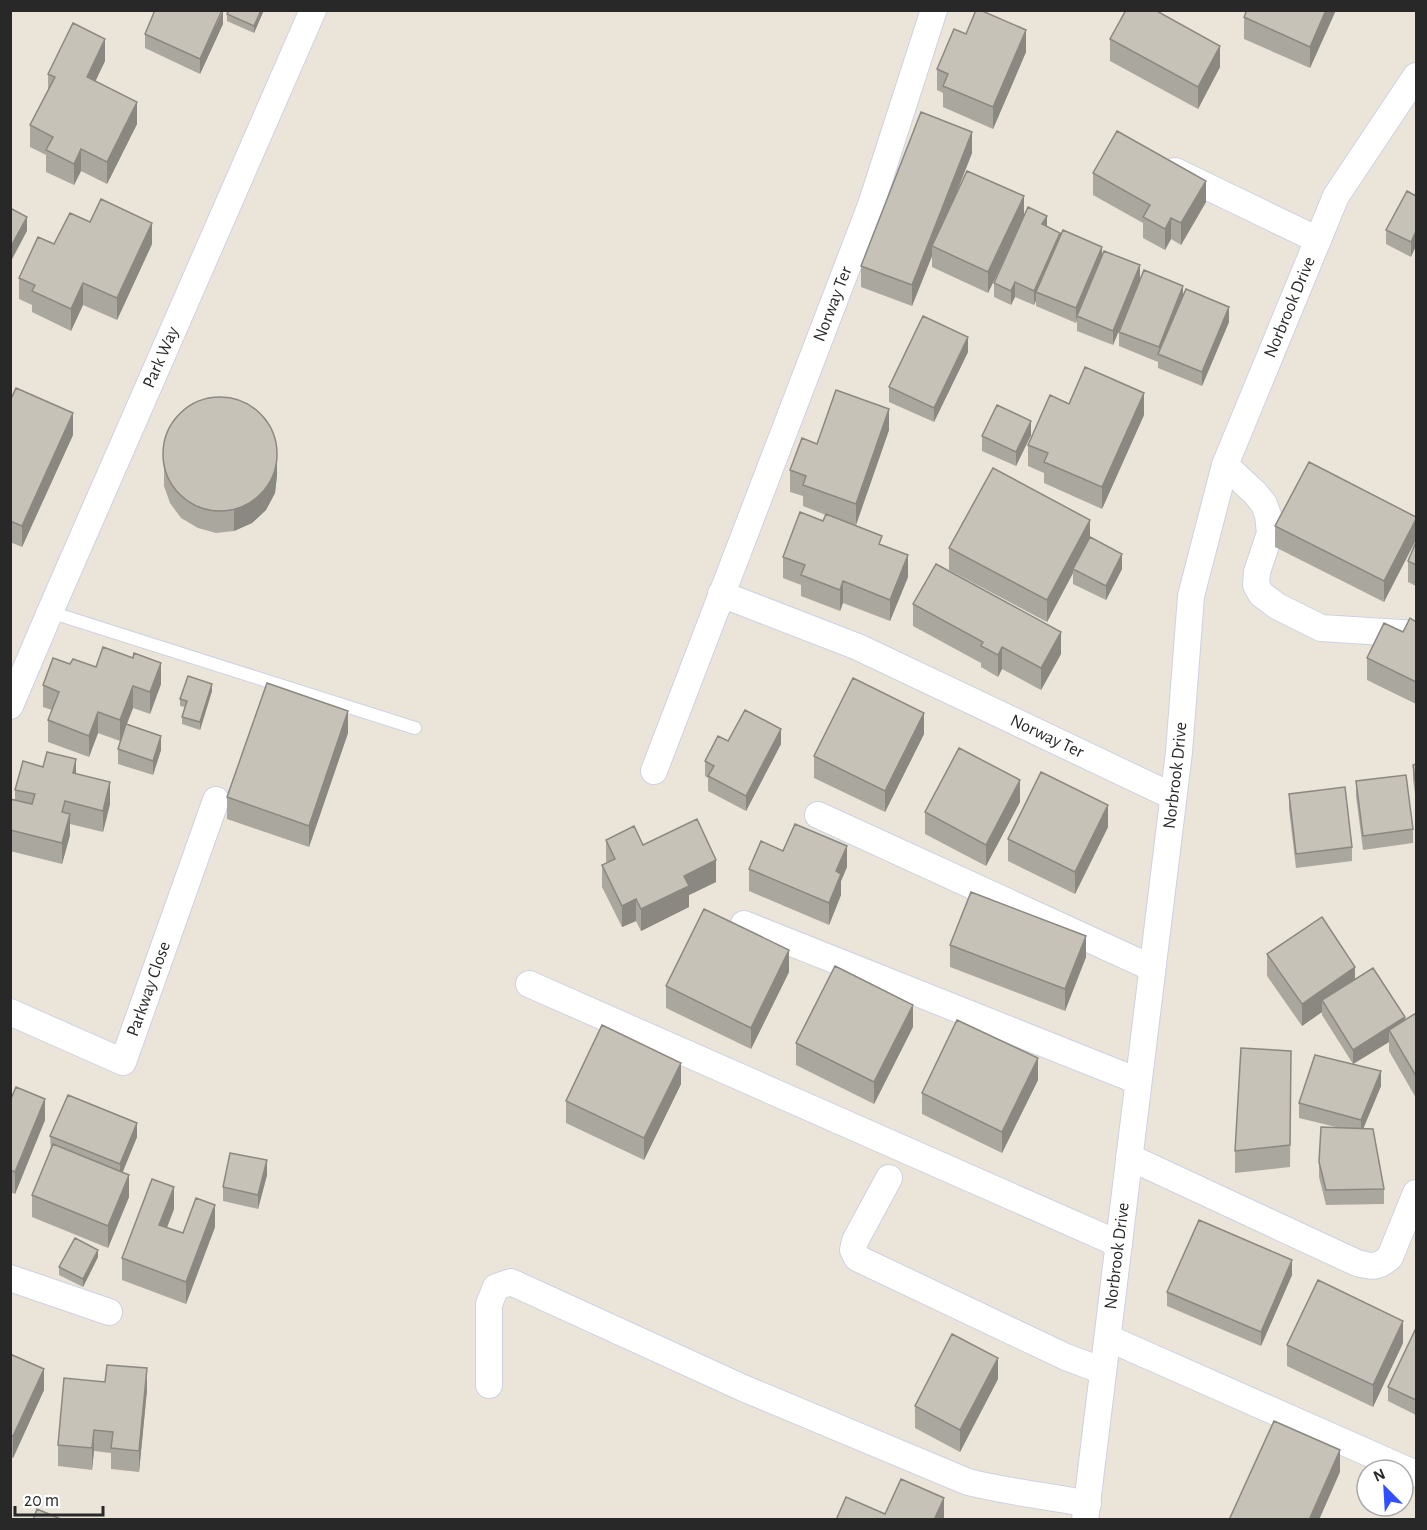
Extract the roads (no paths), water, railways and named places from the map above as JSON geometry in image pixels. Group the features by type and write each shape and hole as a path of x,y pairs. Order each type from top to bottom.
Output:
{"street":[{"name":"Park Way","path":"10,706 313,10"},
{"name":"Norway Ter","path":"654,771 871,205 934,10"},
{"name":"Norbrook Drive","path":"1086,1512 1179,752 1191,596 1225,465 1336,196 1416,76"},
{"path":"1158,163 1318,240"},
{"path":"1225,465 1255,493 1264,504 1268,515 1270,532 1257,572 1256,585 1261,594 1277,606 1321,628 1416,634"},
{"name":"Norway Ter","path":"721,594 858,647 1172,796"},
{"name":"Parkway Close","path":"10,1012 123,1062 216,800"},
{"path":"818,815 1152,968"},
{"path":"744,924 1138,1081"},
{"path":"529,984 1119,1244"},
{"path":"1129,1157 1357,1263 1370,1266 1382,1265 1390,1257 1416,1193"},
{"path":"889,1178 855,1241 853,1250 857,1258 1066,1357 1104,1371"},
{"path":"10,1278 109,1312"},
{"path":"489,1385 489,1304 496,1287 512,1281 742,1388 968,1482 996,1489 1051,1497 1086,1512"},
{"path":"1108,1338 1416,1474"}],"lane":[{"path":"50,612 415,728"}]}
